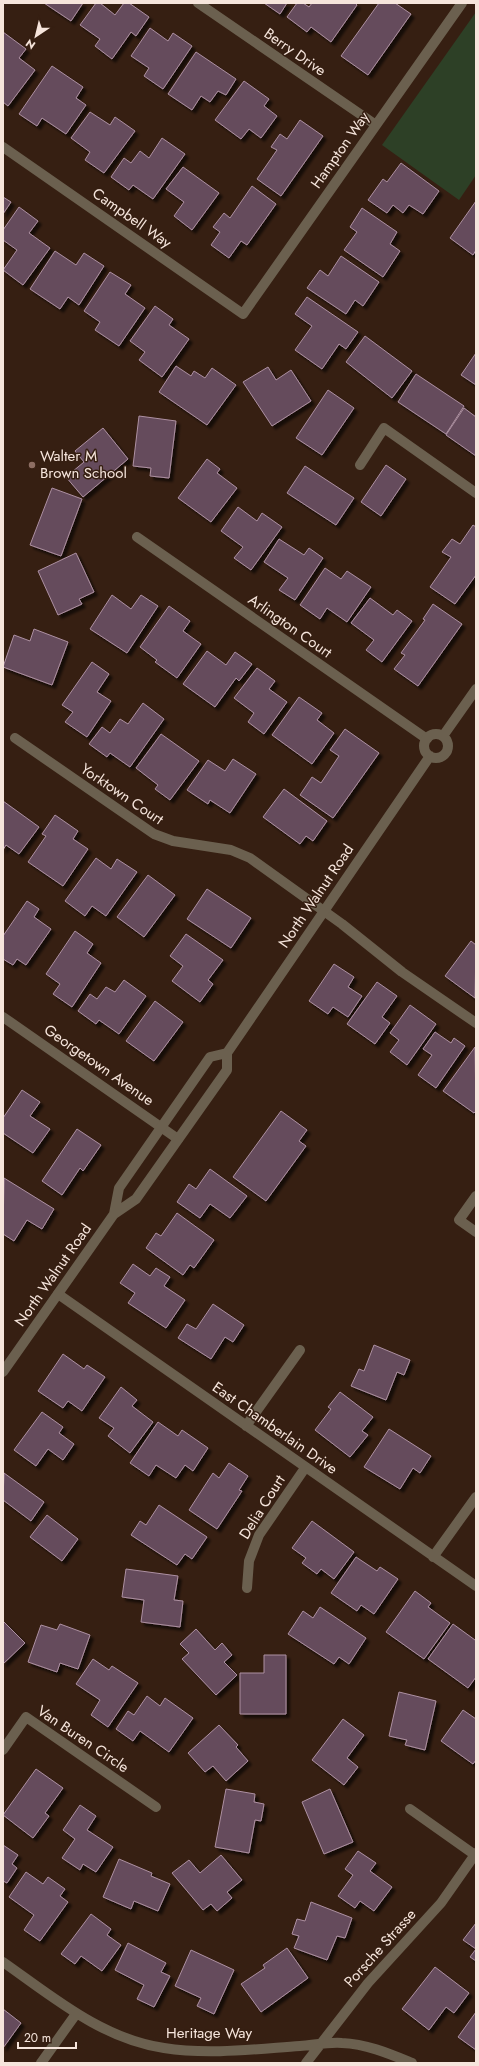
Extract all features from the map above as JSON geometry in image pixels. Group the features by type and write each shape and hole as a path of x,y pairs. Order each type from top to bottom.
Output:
{"street":[{"name":"Berry Drive","path":"198,3 376,125"},
{"name":"Hampton Way","path":"243,314 462,3"},
{"name":"Campbell Way","path":"3,147 243,314"},
{"path":"360,465 384,428 476,493"},
{"name":"Arlington Court","path":"137,537 426,739"},
{"path":"443,736 476,689"},
{"path":"432,735 443,736 447,743 447,751 437,758 430,756 425,750 426,739 432,735"},
{"name":"Yorktown Court","path":"15,738 144,830 173,841 223,848 239,853 257,863 366,941 402,972 476,1023"},
{"name":"North Walnut Road","path":"3,1372 114,1214 136,1199 227,1070 226,1053 325,911 430,756"},
{"name":"Georgetown Avenue","path":"3,1017 178,1139"},
{"name":"North Walnut Road","path":"114,1214 119,1188 161,1127 210,1057 226,1053"},
{"path":"476,1196 459,1220 476,1232"},
{"name":"East Chamberlain Drive","path":"58,1294 476,1586"},
{"path":"246,1426 300,1350"},
{"name":"Delia Court","path":"246,1588 249,1561 257,1539 305,1468"},
{"path":"433,1557 476,1497"},
{"name":"Van Buren Circle","path":"3,1750 26,1717 156,1806"},
{"path":"410,1809 475,1854"},
{"name":"Porsche Strasse","path":"306,2063 319,2044 368,1983 441,1903 475,1854"},
{"name":"Heritage Way","path":"3,1962 76,2014 112,2033 147,2045 197,2051 319,2044 354,2044 370,2047 412,2063"},
{"path":"41,2063 76,2014"}],"green space":[{"path":"476,12 476,175 459,200 382,145"}],"building":[{"path":"44,3 83,3 71,21"},
{"path":"96,3 100,3 115,15 124,3 129,3 149,17 136,36 131,32 112,59 95,46 100,39 80,25"},
{"path":"264,3 287,3 280,14"},
{"path":"297,3 303,3 309,7 312,3 355,3 357,5 331,42 311,27 307,32 287,17"},
{"path":"379,3 395,3 411,14 368,75 341,56"},
{"path":"150,28 168,41 173,33 192,46 163,89 144,76 149,68 131,56"},
{"path":"3,32 26,49 19,58 35,70 8,106 3,102"},
{"path":"196,52 236,79 226,95 218,91 210,102 201,96 192,110 168,94"},
{"path":"52,66 83,87 76,98 86,105 66,134 42,118 37,126 19,114"},
{"path":"244,81 269,99 264,106 277,116 261,138 249,129 241,139 215,120"},
{"path":"90,112 110,125 115,117 135,131 104,173 85,160 90,152 71,138"},
{"path":"300,120 323,136 281,196 257,179 277,150 271,147 280,134 287,139"},
{"path":"162,138 185,154 153,199 133,185 129,190 111,177 124,158 131,163 140,151 149,158"},
{"path":"401,163 439,191 423,214 409,205 403,213 393,205 387,213 368,200 383,179 387,182"},
{"path":"183,167 219,193 192,230 174,216 184,202 166,189"},
{"path":"252,186 276,204 247,245 241,241 229,258 211,245 220,232 213,227 224,213 230,218"},
{"path":"3,197 11,202 3,214"},
{"path":"476,201 476,250 473,255 450,238"},
{"path":"19,207 38,221 29,233 50,248 23,285 3,270 17,250 3,240 3,230"},
{"path":"362,208 397,232 390,244 400,251 383,277 344,250 357,232 350,227"},
{"path":"55,251 76,265 84,253 104,266 79,305 68,297 60,309 30,289"},
{"path":"341,256 379,282 363,306 355,300 346,314 307,288 320,270 328,276"},
{"path":"110,272 131,285 125,294 145,308 119,346 95,330 100,322 84,311"},
{"path":"307,297 358,332 346,349 339,344 322,369 295,350 312,326 295,314"},
{"path":"155,306 173,319 169,325 189,339 162,377 139,360 145,352 130,341"},
{"path":"365,336 412,371 392,398 346,362"},
{"path":"476,353 476,385 461,375"},
{"path":"176,366 191,376 194,371 205,378 212,368 236,385 207,425 159,392"},
{"path":"268,367 276,380 291,370 311,401 272,426 243,382"},
{"path":"416,374 464,406 446,434 398,402"},
{"path":"328,390 354,408 322,455 296,438"},
{"path":"464,408 476,417 476,456 446,435"},
{"path":"139,416 176,421 169,478 150,476 151,468 133,466"},
{"path":"103,428 128,459 83,497 66,477 84,462 75,451"},
{"path":"207,459 220,469 217,473 237,488 211,522 178,498"},
{"path":"386,465 406,479 381,516 361,502"},
{"path":"305,466 354,498 336,525 287,493"},
{"path":"52,488 82,499 61,556 30,545"},
{"path":"238,507 257,521 262,513 282,527 251,570 234,558 243,547 221,531"},
{"path":"473,525 476,527 476,575 455,604 430,587 451,557 442,552 452,539 460,544"},
{"path":"279,539 304,555 309,548 323,558 295,600 279,590 288,578 264,562"},
{"path":"76,553 94,592 79,599 82,604 58,615 38,571"},
{"path":"325,568 341,579 347,571 371,587 347,622 327,608 320,619 300,605"},
{"path":"112,595 131,609 141,595 158,606 127,653 90,629"},
{"path":"370,598 393,615 397,610 412,621 382,662 366,650 374,640 351,623"},
{"path":"433,604 462,624 418,686 394,669 405,655 401,653 425,620 423,619"},
{"path":"169,606 190,621 183,631 201,644 177,678 155,662 157,660 140,647"},
{"path":"34,629 68,642 52,685 3,667 14,635 30,641"},
{"path":"207,651 226,665 235,652 252,664 239,681 236,678 215,707 183,684"},
{"path":"92,662 109,674 97,692 111,701 87,737 65,722 73,712 62,705"},
{"path":"257,668 275,681 269,689 287,702 264,734 248,722 254,713 234,698"},
{"path":"299,697 322,713 317,720 334,733 312,764 272,735"},
{"path":"143,703 164,719 130,767 110,753 107,757 89,744 102,727 110,733 120,719 128,724"},
{"path":"345,729 379,753 333,818 300,795 312,777 321,783 339,756 330,750"},
{"path":"161,734 199,761 170,800 155,789 158,785 136,768"},
{"path":"233,759 256,774 230,813 210,800 208,804 187,790 208,760 225,771"},
{"path":"284,789 327,821 313,841 306,836 300,844 263,817"},
{"path":"3,801 39,827 19,854 6,845 3,850"},
{"path":"55,815 78,831 73,839 88,849 63,886 28,862 46,836 42,834"},
{"path":"96,858 111,869 117,859 137,872 106,916 92,906 85,916 65,901"},
{"path":"148,875 175,895 144,937 117,917"},
{"path":"207,889 251,918 231,948 187,919"},
{"path":"27,901 39,909 34,917 51,929 26,965 17,959 13,965 3,959 3,936"},
{"path":"75,931 93,944 87,953 101,963 72,1007 53,994 60,984 46,974"},
{"path":"186,934 223,960 208,980 213,984 200,1002 172,981 183,966 170,956"},
{"path":"471,941 476,945 475,998 445,976"},
{"path":"334,964 354,977 348,987 362,996 348,1017 333,1007 328,1014 309,1001"},
{"path":"124,980 146,996 119,1034 99,1020 96,1024 78,1011 90,994 97,999 106,987 115,992"},
{"path":"377,982 397,996 382,1017 390,1023 375,1044 347,1024"},
{"path":"155,1001 183,1022 154,1061 126,1041"},
{"path":"410,1005 436,1024 407,1065 390,1052 399,1040 390,1033"},
{"path":"435,1032 451,1043 454,1038 465,1046 436,1088 418,1075 432,1055 423,1049"},
{"path":"475,1047 476,1111 474,1113 443,1091"},
{"path":"22,1090 40,1102 30,1116 50,1129 33,1153 3,1133 3,1118"},
{"path":"281,1111 307,1130 299,1141 306,1146 266,1201 233,1177"},
{"path":"77,1129 101,1145 83,1171 80,1168 62,1195 42,1181"},
{"path":"210,1169 247,1196 230,1218 210,1204 200,1218 177,1202 189,1184 196,1189"},
{"path":"4,1178 54,1209 42,1229 27,1220 14,1241 3,1234"},
{"path":"177,1213 214,1240 194,1268 190,1265 183,1275 146,1248 156,1233 161,1236"},
{"path":"133,1264 150,1276 156,1268 170,1277 164,1286 185,1300 166,1328 128,1303 135,1293 120,1283"},
{"path":"213,1304 244,1325 233,1342 225,1337 211,1359 178,1338 187,1324 196,1329"},
{"path":"374,1345 410,1360 404,1375 397,1372 386,1400 351,1386 359,1369 364,1371"},
{"path":"63,1354 84,1369 87,1365 105,1377 82,1411 68,1401 63,1408 38,1391"},
{"path":"121,1387 137,1400 132,1406 153,1422 130,1453 108,1436 114,1428 99,1418"},
{"path":"340,1392 373,1417 362,1431 368,1435 350,1457 315,1430 331,1409 328,1407"},
{"path":"42,1412 63,1427 59,1433 74,1444 63,1460 48,1449 36,1466 14,1450"},
{"path":"158,1422 178,1436 182,1430 208,1448 193,1471 185,1465 176,1478 156,1465 149,1476 130,1463"},
{"path":"389,1429 431,1456 420,1473 413,1468 400,1489 364,1467"},
{"path":"229,1463 248,1476 239,1490 242,1491 217,1529 189,1510 213,1473 219,1478"},
{"path":"4,1473 44,1502 31,1521 3,1500"},
{"path":"159,1505 207,1537 192,1559 185,1554 177,1565 131,1535 140,1521 146,1525"},
{"path":"47,1515 78,1539 62,1561 30,1537"},
{"path":"312,1521 354,1552 334,1579 321,1569 317,1574 302,1563 306,1558 292,1548"},
{"path":"356,1557 377,1571 380,1567 398,1579 374,1614 361,1605 357,1611 331,1593"},
{"path":"126,1569 178,1576 174,1600 183,1601 180,1627 141,1622 144,1600 122,1597"},
{"path":"415,1591 431,1603 428,1607 450,1623 424,1659 386,1632"},
{"path":"320,1607 366,1638 349,1664 339,1657 334,1664 288,1634 303,1611 313,1618"},
{"path":"3,1621 25,1643 3,1664"},
{"path":"60,1624 90,1635 78,1669 60,1663 57,1672 28,1662 41,1625 57,1630"},
{"path":"453,1624 475,1640 476,1639 476,1677 468,1688 428,1659"},
{"path":"196,1629 215,1650 222,1643 232,1655 224,1662 237,1675 216,1695 182,1659 189,1653 180,1644"},
{"path":"264,1655 286,1655 286,1714 240,1714 240,1673 264,1673"},
{"path":"93,1659 109,1670 112,1666 138,1683 108,1727 91,1715 100,1700 76,1684"},
{"path":"399,1692 436,1701 425,1750 405,1745 407,1740 389,1736"},
{"path":"147,1696 160,1706 165,1698 193,1718 169,1752 140,1731 133,1741 116,1729 128,1711 134,1715"},
{"path":"463,1710 476,1719 476,1760 473,1764 441,1741"},
{"path":"343,1719 364,1735 347,1758 358,1767 344,1785 312,1760"},
{"path":"219,1725 238,1745 236,1747 248,1761 226,1781 213,1766 205,1772 188,1753"},
{"path":"36,1769 63,1788 45,1813 49,1816 33,1838 3,1815"},
{"path":"226,1789 255,1794 254,1802 264,1804 261,1821 255,1820 249,1853 215,1847"},
{"path":"330,1789 353,1842 324,1854 302,1802"},
{"path":"80,1805 96,1816 87,1830 113,1847 96,1872 83,1864 80,1870 62,1858 75,1839 63,1830"},
{"path":"3,1845 18,1855 12,1864 17,1868 7,1883 3,1881"},
{"path":"358,1851 376,1863 370,1871 392,1887 374,1911 360,1901 355,1908 338,1896 353,1875 345,1869"},
{"path":"221,1855 242,1880 227,1892 232,1898 217,1911 211,1904 203,1910 172,1873 189,1860 200,1873"},
{"path":"119,1859 152,1873 151,1876 170,1884 158,1911 134,1901 131,1909 103,1897"},
{"path":"26,1872 43,1884 48,1877 65,1889 60,1896 68,1902 40,1941 24,1930 34,1915 9,1897"},
{"path":"311,1902 352,1918 345,1938 337,1936 327,1960 294,1948 299,1936 292,1934 297,1919 305,1921"},
{"path":"91,1914 111,1929 107,1935 121,1945 102,1971 81,1956 75,1964 61,1954"},
{"path":"476,1923 476,1949 463,1940"},
{"path":"128,1943 166,1963 161,1972 170,1976 154,2007 137,1999 144,1985 115,1970"},
{"path":"287,1948 308,1978 261,2012 241,1984 265,1968 263,1965"},
{"path":"476,1949 476,1961 470,1957"},
{"path":"191,1950 234,1970 214,2014 197,2006 201,1998 175,1986"},
{"path":"435,1967 469,1993 454,2013 446,2007 429,2030 402,2009"},
{"path":"3,2009 21,2023 3,2048"},
{"path":"476,2012 476,2050 458,2037"}],"place":[{"name":"Walter M Brown School","path":"32,465"}]}
